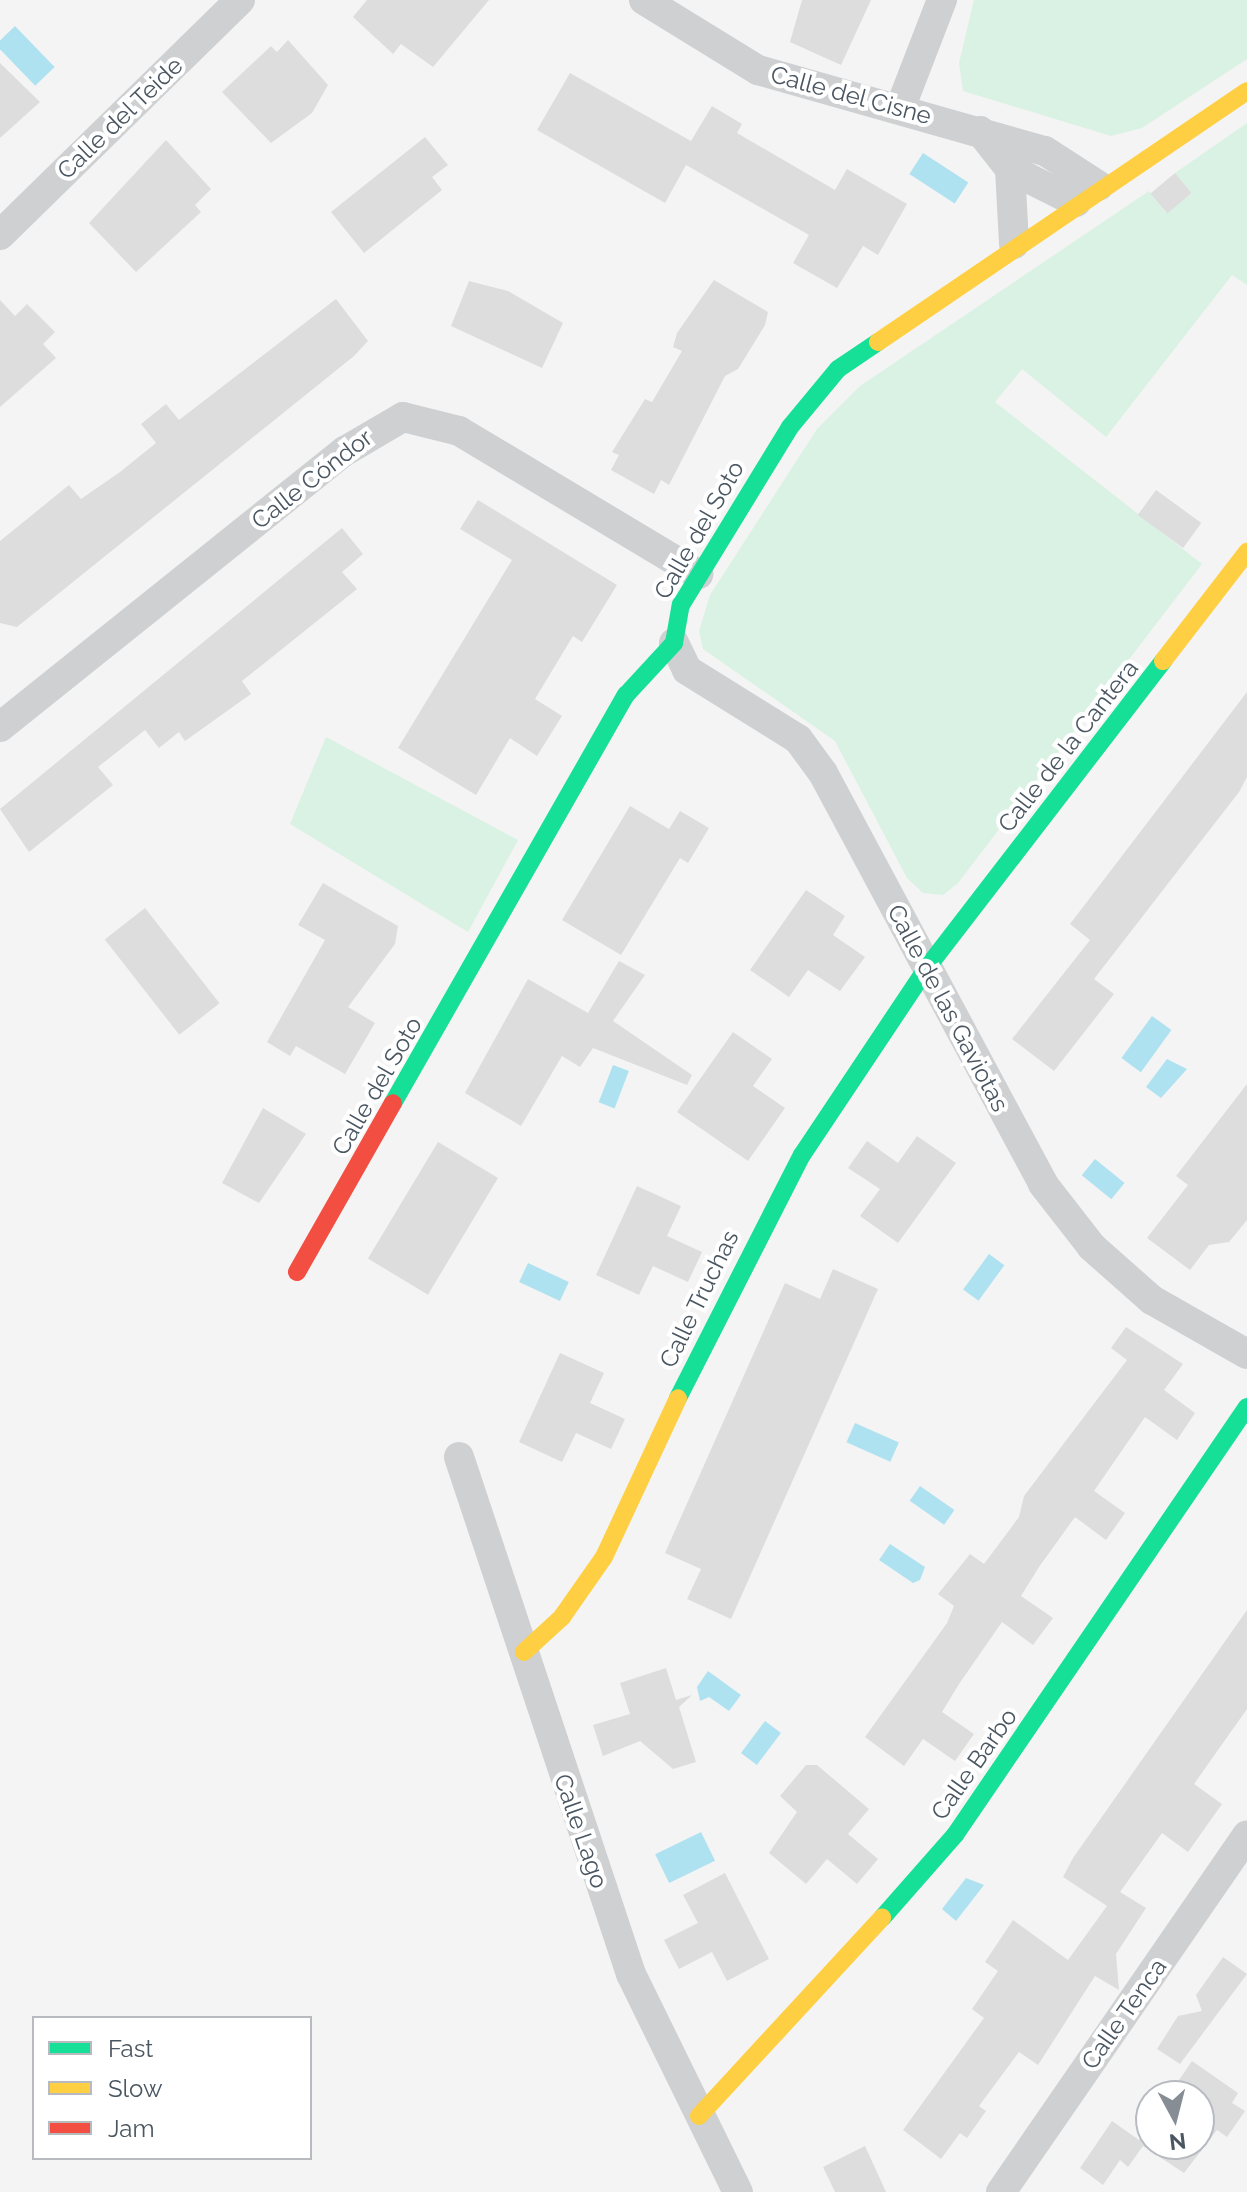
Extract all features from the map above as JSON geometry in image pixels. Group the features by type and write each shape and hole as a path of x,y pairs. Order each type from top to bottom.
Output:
{"street":[{"name":"Calle del Teide","path":"0,235 240,0"},
{"name":"Calle del Cisne","path":"644,0 758,70 901,106 1045,151 1088,194"},
{"path":"901,106 942,0"},
{"name":"Calle del Soto","path":"297,1272 626,695 674,643 672,626 698,574 790,427 838,369 1014,244 1247,91"},
{"path":"980,131 1010,169 1088,194"},
{"path":"1010,169 1014,244"},
{"name":"Calle Cóndor","path":"0,727 345,451 403,417 459,431 698,574"},
{"name":"Calle de la Cantera","path":"926,969 1247,552"},
{"name":"Calle de las Gaviotas","path":"674,643 687,670 798,739 823,773 1043,1184 1092,1247 1152,1300 1247,1354"},
{"name":"Calle Truchas","path":"524,1652 562,1617 604,1557 737,1270 926,969"},
{"name":"Calle Barbo","path":"699,2116 747,2072 955,1835 1247,1407"},
{"name":"Calle Lago","path":"459,1457 631,1974 738,2192"},
{"name":"Calle Tenca","path":"1001,2192 1247,1836"}],"green space":[{"path":"974,0 1247,0 1247,59 1142,128 1111,136 963,91 959,63"},
{"path":"1247,123 1247,285 1232,275 1106,437 1022,369 995,402 1202,564 958,883 943,895 923,893 907,878 835,741 703,649 699,631 710,595 817,429 860,386 1149,191 1166,213 1192,193 1175,173"},
{"path":"326,737 518,840 468,932 290,824"}],"water":[{"path":"15,26 55,67 35,86 0,49 0,40"},
{"path":"923,153 968,182 955,203 909,174"},
{"path":"1152,1016 1171,1030 1141,1072 1121,1058"},
{"path":"1167,1059 1187,1069 1161,1098 1146,1087"},
{"path":"613,1065 629,1071 615,1108 599,1102"},
{"path":"1095,1159 1125,1183 1111,1199 1082,1175"},
{"path":"989,1254 1004,1265 979,1301 963,1290"},
{"path":"528,1263 569,1282 560,1301 519,1282"},
{"path":"855,1423 899,1443 890,1462 846,1442"},
{"path":"920,1486 954,1510 944,1525 910,1501"},
{"path":"890,1544 925,1567 920,1580 913,1583 879,1560"},
{"path":"708,1671 741,1695 729,1711 709,1697 700,1701 697,1687"},
{"path":"765,1721 781,1733 757,1765 741,1753"},
{"path":"701,1832 715,1861 669,1883 655,1854"},
{"path":"966,1878 984,1885 956,1921 942,1909"}],"building":[{"path":"367,0 489,0 433,67 401,44 393,54 353,17"},
{"path":"802,0 871,0 841,65 790,42"},
{"path":"288,40 328,85 312,113 271,143 222,92 271,46 277,52"},
{"path":"0,63 40,102 0,138"},
{"path":"570,73 691,141 712,106 742,124 737,133 835,190 847,169 907,204 878,255 863,246 837,288 793,263 809,235 686,165 665,203 537,130"},
{"path":"425,137 448,165 432,177 442,190 364,253 331,212"},
{"path":"166,140 211,189 195,205 201,212 136,272 89,223"},
{"path":"1175,173 1192,193 1167,213 1150,194"},
{"path":"714,280 768,312 765,325 738,369 725,376 669,485 661,480 654,494 611,470 619,455 612,452 645,399 652,402 682,351 673,347 677,333"},
{"path":"469,281 508,291 563,323 542,368 451,326"},
{"path":"336,299 368,341 354,356 17,627 0,623 0,541 69,485 81,499 156,443 141,424 166,404 179,420"},
{"path":"0,300 15,316 27,304 55,332 43,344 56,358 0,407"},
{"path":"1156,490 1201,523 1183,548 1138,515"},
{"path":"478,500 617,585 582,642 573,636 535,699 562,716 537,756 510,738 476,795 398,748 512,560 460,529"},
{"path":"342,528 363,554 342,572 357,589 242,681 251,694 185,741 179,732 159,748 145,730 98,767 113,785 29,852 0,809"},
{"path":"1247,692 1247,777 1239,792 1094,979 1114,994 1054,1071 1012,1039 1090,940 1070,924"},
{"path":"630,806 669,829 680,811 709,828 688,863 680,858 621,955 562,920"},
{"path":"323,883 398,926 395,944 348,1007 375,1023 345,1074 296,1046 290,1056 267,1042 325,940 298,925"},
{"path":"806,890 845,916 833,935 865,957 840,991 808,970 789,997 750,970"},
{"path":"145,908 219,1003 179,1035 105,939"},
{"path":"619,961 645,975 613,1021 692,1075 687,1085 593,1048 580,1067 562,1056 521,1126 465,1093 528,979 588,1013"},
{"path":"733,1032 772,1059 753,1086 785,1108 748,1161 677,1112"},
{"path":"1247,1084 1247,1220 1229,1242 1209,1245 1190,1270 1147,1238 1188,1185 1176,1176"},
{"path":"263,1108 306,1134 259,1203 222,1183"},
{"path":"917,1136 956,1163 898,1243 860,1216 880,1189 848,1168 867,1141 898,1163"},
{"path":"438,1142 498,1178 428,1295 368,1259"},
{"path":"637,1186 681,1206 667,1236 702,1252 688,1282 653,1266 639,1295 596,1275"},
{"path":"833,1269 878,1289 731,1619 687,1599 701,1569 665,1553 785,1283 820,1299"},
{"path":"1126,1327 1183,1364 1164,1390 1195,1413 1177,1440 1145,1417 1094,1491 1125,1513 1106,1540 1075,1517 1039,1567 1021,1596 1053,1618 1033,1645 1002,1622 959,1684 942,1712 974,1734 955,1761 923,1739 904,1766 865,1737 947,1623 954,1606 938,1594 970,1554 984,1564 1019,1517 1024,1496 1127,1360 1111,1348"},
{"path":"560,1353 604,1373 590,1403 625,1419 611,1449 576,1433 562,1462 519,1442"},
{"path":"1247,1610 1247,1709 1194,1784 1222,1804 1188,1852 1162,1833 1120,1892 1146,1908 1116,1954 1119,1990 1095,1976 1038,2065 1019,2052 979,2106 986,2111 967,2138 960,2133 941,2159 903,2130 984,2018 972,2009 998,1971 985,1962 1013,1920 1068,1960 1107,1906 1063,1877 1073,1858"},
{"path":"666,1668 676,1700 692,1695 679,1707 696,1762 673,1769 640,1741 603,1756 593,1725 630,1714 620,1683"},
{"path":"806,1765 817,1765 869,1809 848,1834 878,1859 857,1884 827,1859 806,1884 769,1853 797,1812 780,1796"},
{"path":"725,1873 769,1959 727,1981 712,1952 679,1969 664,1940 698,1923 683,1895"},
{"path":"1223,1957 1247,1974 1180,2064 1157,2049 1178,2016 1202,2011 1196,1995"},
{"path":"1192,2061 1238,2093 1232,2103 1245,2111 1227,2137 1217,2130 1215,2133 1215,2080 1179,2080"},
{"path":"1112,2121 1135,2137 1135,2157 1128,2167 1120,2160 1103,2185 1080,2168"},
{"path":"865,2146 886,2192 835,2192 823,2167"},
{"path":"1164,2160 1194,2160 1184,2173"}],"traffic: fast":[{"path":"393,1103 626,695 674,643 681,605 790,427 838,369 878,342"},
{"path":"678,1398 802,1155 926,969 1163,661"},
{"path":"882,1918 955,1835 1247,1407"}],"traffic: slow":[{"path":"878,342 1247,91"},
{"path":"1163,661 1247,552"},
{"path":"524,1652 562,1617 604,1557 678,1398"},
{"path":"699,2116 882,1918"}],"traffic: jam":[{"path":"297,1272 393,1103"}]}
